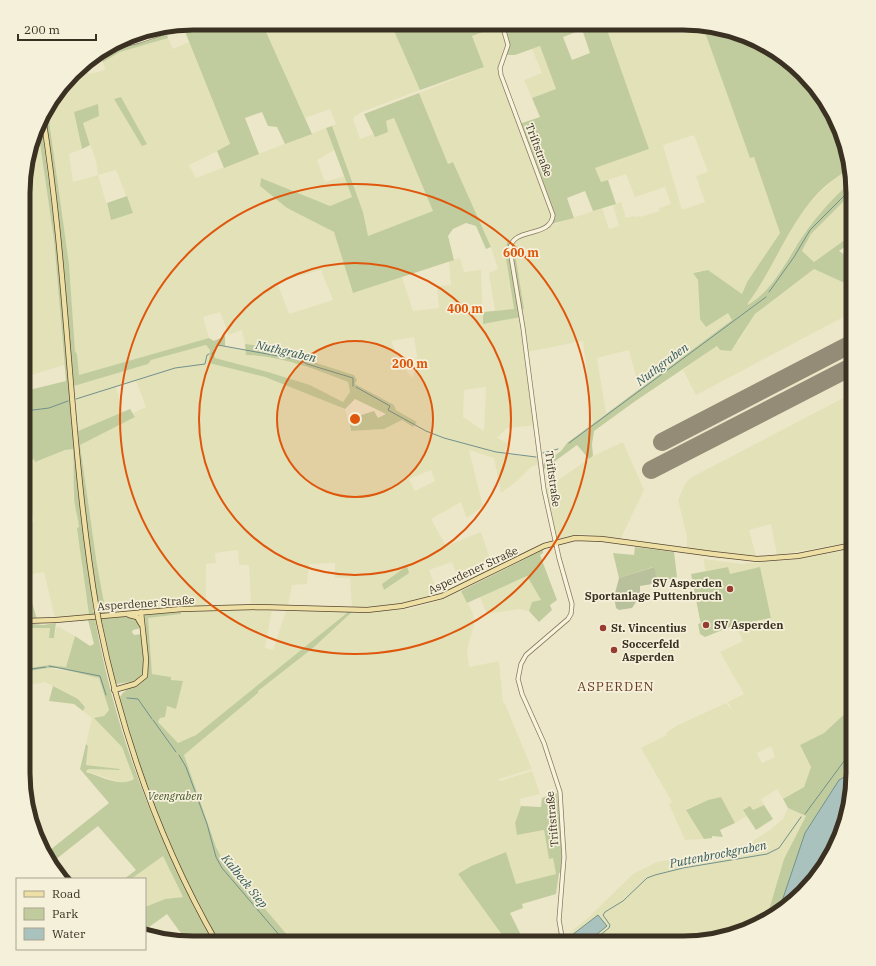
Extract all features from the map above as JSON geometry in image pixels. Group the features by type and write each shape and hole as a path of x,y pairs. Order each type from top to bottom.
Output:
{"main road":[{"path":"44,126 58,226 81,499 99,622 114,690 134,762 166,844 213,936"},
{"name":"Asperdener Straße","path":"30,621 220,607 366,610 404,606 424,602 449,593 532,552 556,542 574,538 592,538 758,559 798,556 846,546"},
{"path":"114,690 139,682 145,676 146,659 141,612"},
{"path":"123,614 137,617 143,627"},
{"path":"117,702 123,688"}],"street":[{"name":"Triftstraße","path":"504,30 508,45 500,68 501,75 554,215 548,226 516,239 511,244 510,250 523,328 544,490 562,569 571,598 571,614 563,623 526,655 521,664 518,679 522,694 544,743 560,792 564,868 559,920 562,936"},
{"path":"127,44 165,32"}],"shaded area":[{"path":"265,30 394,30 420,90 362,112 353,118 360,139 374,134 375,136 386,121 394,118 434,211 368,236 363,212 332,126 336,124 330,109 305,118"},
{"path":"488,30 504,30 508,45 500,68 555,224 602,208 609,229 619,226 613,205 621,202 626,218 634,216 640,217 660,211 659,208 671,204 665,187 635,197 626,174 601,182 595,168 649,149 607,30 705,31 750,158 754,156 780,233 747,282 742,294 708,270 693,272 698,280 700,319 728,313 732,320 639,388 629,350 597,358 606,413 593,424 583,341 527,352 536,425 507,428 497,438 508,443 504,454 536,457 540,455 541,463 531,467 518,480 501,493 494,458 469,450 483,506 467,518 461,502 431,519 446,546 481,532 490,559 456,573 452,562 429,570 438,595 408,604 353,608 350,578 335,578 335,563 309,564 307,584 292,585 288,606 251,604 249,565 239,565 238,550 215,553 216,563 206,564 206,606 106,613 97,565 80,445 135,417 133,413 146,407 136,381 116,387 123,412 78,431 74,386 148,364 151,360 206,345 210,350 210,363 265,377 345,409 351,431 384,429 402,420 413,427 417,422 396,410 393,405 355,384 357,380 354,375 304,359 274,347 245,344 242,330 229,335 220,312 203,317 209,338 79,375 77,354 75,351 69,264 49,118 70,86 85,71 89,74 105,70 103,62 120,52 168,38 173,49 189,42 230,145 189,165 196,178 326,128 334,150 317,160 325,182 344,176 352,197 330,206 261,178 261,187 287,208 334,232 353,293 402,277 413,311 439,308 437,286 451,285 449,261 460,258 464,272 481,270 483,324 521,317 514,244 505,252 514,310 495,311 489,273 498,269 491,247 453,162 448,164 419,93 484,67 472,36","holes":["74,112 83,123 96,161 98,175 73,182 69,154 82,149","694,135 708,172 696,176 705,202 682,210 663,145","116,170 133,213 111,219 98,175","321,270 333,300 289,314 277,282","414,337 417,356 413,378 402,366 391,341","486,387 484,431 463,417 464,390","431,470 435,481 415,491 409,479"]},
{"path":"540,46 556,89 532,98 524,80 542,73 532,49"},
{"path":"39,140 54,240 64,365 30,375 30,183 33,161"},
{"path":"845,173 846,187 822,211 804,234 766,293 749,305 748,303 804,208 835,178"},
{"path":"846,199 846,239 814,262 802,252 811,234"},
{"path":"814,269 846,284 846,316 696,395 683,370 717,346 738,342 755,314"},
{"path":"218,345 246,350 246,355 262,356 295,362 304,367 348,382 350,392 343,403 310,385 215,358 213,354 214,349"},
{"path":"846,397 846,543 777,555 771,524 749,530 756,556 687,548 687,537 678,500 686,482 692,477"},
{"path":"623,442 644,490 621,538 580,534 555,539 544,490 593,456"},
{"path":"73,448 73,493 75,508 78,513 82,567 89,615 55,618 44,572 31,574 33,581 30,581 30,523 34,522 30,496 30,461 34,459 35,461 48,455"},
{"path":"846,550 846,713 824,733 800,745 811,767 804,787 783,799 777,789 761,799 764,805 753,810 743,810 747,816 735,823 721,797 708,800 686,809 704,839 685,840 669,804 672,802 641,748 667,735 666,733 676,726 726,703 733,712 728,702 744,694 720,652 743,641 735,625 771,618 730,574 728,567 705,571 704,559 743,564 792,560","holes":["771,746 775,757 762,763 757,753"]},
{"path":"527,576 541,600 532,603 529,611 519,609 487,614 480,597"},
{"path":"461,591 473,613 474,625 467,650 469,667 499,661 503,703 504,702 532,769 499,779 500,781 532,771 540,794 519,799 521,806 515,823 517,835 544,830 549,858 553,858 556,874 515,884 505,852 471,866 458,874 503,936 288,936 243,884 236,881 225,865 216,848 184,755 258,693 258,691 313,648 352,612 409,609 444,599"},
{"path":"214,610 272,610 265,648 273,650 286,611 348,612 196,735 178,743 158,722 167,706 176,708 183,682 171,680 171,677 152,674 148,618 181,614 182,612"},
{"path":"57,626 75,636 66,667 49,665 30,668 30,628 50,628 54,638"},
{"path":"48,668 82,673 99,678 109,710 104,716 95,718 122,747 134,779 127,783 119,782 86,771 88,769 119,769 86,765 88,746 86,744 92,718 83,711 85,706 78,699 45,682 30,685 30,671"},
{"path":"788,808 806,816 784,859 769,911 755,919 745,924 715,933 693,936 564,936 589,917 633,874 657,862 745,846 770,830 783,819"},
{"path":"163,856 183,897 165,899 146,907 146,878 132,878"}],"green space":[{"path":"184,30 265,30 312,134 285,144 277,127 268,126 262,112 245,118 259,154 224,168 217,151 230,144"},
{"path":"394,30 488,30 472,36 484,67 420,90"},
{"path":"503,30 575,30 576,32 563,37 572,60 590,53 582,30 607,30 649,149 595,168 601,182 608,180 616,204 593,211 585,191 567,198 574,218 551,224 553,218 519,124 540,117 532,98 556,89 540,46 515,55 505,55 507,49"},
{"path":"705,31 745,42 755,47 790,70 806,86 824,112 834,131 845,172 829,183 802,213 748,305 766,291 815,219 846,187 846,199 811,234 802,251 814,262 846,239 846,246 839,251 846,256 846,284 814,269 755,314 731,351 720,350 717,346 594,431 592,444 593,456 589,459 577,445 543,470 543,464 561,451 567,443 732,320 728,313 706,327 700,319 698,280 693,273 708,270 742,294 747,282 780,233 754,157 750,158"},
{"path":"167,34 168,38 120,52 103,62 102,59 120,47"},
{"path":"419,93 448,164 453,162 491,247 486,249 476,226 466,223 453,229 448,236 454,260 353,293 334,232 287,208 260,186 261,178 330,206 352,197 326,128 332,126 363,212 368,236 433,211 394,118 386,121 388,132 375,137 364,114"},
{"path":"121,97 147,144 142,146 114,99"},
{"path":"98,104 99,116 83,123 90,145 82,149 74,112"},
{"path":"49,118 69,264 75,351 77,354 79,375 209,338 214,341 225,336 225,346 218,345 214,349 215,358 310,385 343,402 350,392 348,382 311,368 285,361 246,355 245,344 274,347 303,355 304,359 354,375 357,380 355,384 394,405 396,410 417,422 413,427 402,420 384,429 351,431 349,419 374,411 378,418 386,414 355,399 345,409 265,377 209,363 210,350 206,345 151,360 148,364 74,386 55,187 46,124"},
{"path":"42,131 57,246 78,485 94,615 89,615 77,528 79,527 74,500 73,449 65,450 35,462 34,459 30,461 30,390 66,381 54,240 39,140"},
{"path":"127,196 133,213 111,220 107,203"},
{"path":"513,241 524,309 520,310 521,317 483,324 483,312 514,309 505,252 507,242"},
{"path":"130,409 135,417 80,445 97,565 106,613 100,614 85,517 78,431"},
{"path":"635,547 674,552 677,577 658,583 653,567 619,578 613,553 634,555"},
{"path":"543,550 543,553 540,555 557,600 550,605 552,610 539,622 529,611 532,602 541,600 527,576 467,603 461,591"},
{"path":"407,566 409,573 384,590 382,584"},
{"path":"654,567 658,583 640,586 640,596 632,608 619,610 616,608 614,597 619,578"},
{"name":"SV Asperden Sportanlage Puttenbruch","path":"728,567 730,574 760,567 771,618 735,625 705,637 700,634 698,624 701,623 691,574"},
{"path":"30,596 37,619 30,619"},
{"name":"Veengraben","path":"181,612 181,614 148,618 152,674 171,677 171,680 183,681 176,709 167,706 165,717 160,718 158,722 178,743 196,735 348,612 352,612 313,648 258,691 258,693 184,755 216,847 225,865 236,881 250,891 288,936 215,936 171,850 144,785 121,707 120,697 123,693 141,682 148,675 145,615"},
{"path":"127,615 139,620 141,628 133,630 132,632 134,635 142,634 144,671 137,681 117,684 114,681 101,617"},
{"path":"95,619 114,704 141,786 174,865 211,936 183,936 167,914 146,928 146,907 165,899 183,897 163,856 132,878 125,878 136,870 98,826 56,860 50,850 109,803 80,769 86,744 88,746 86,765 120,769 88,769 86,772 117,782 134,779 122,747 94,718 104,716 109,710 99,678 58,668 30,671 30,668 49,665 66,667 75,636 90,646 94,644 88,620"},
{"path":"56,623 54,638 49,638 50,628 30,628 30,624 43,625"},
{"path":"53,686 78,699 85,707 83,711 74,704 49,701"},
{"path":"846,713 846,776 839,780 805,833 782,902 769,911 784,859 806,816 788,808 783,799 804,787 811,767 800,745 824,733"},
{"path":"557,793 560,820 562,872 559,873 556,894 522,904 523,908 510,913 522,936 503,936 458,874 471,866 506,852 516,884 556,874 553,858 549,859 544,830 517,835 515,823 521,806 541,807 542,798"},
{"path":"721,797 735,823 720,830 723,837 712,836 712,838 704,839 686,810 708,800"},
{"path":"764,805 773,819 756,830 743,810 750,806 753,810"}],"water":[{"path":"846,776 843,805 834,835 824,854 806,880 782,902 805,833 839,780"},
{"path":"598,915 607,926 595,936 572,935"}],"waterway":[{"name":"Nuthgraben","path":"769,292 794,257 810,230 846,194"},
{"name":"Nuthgraben","path":"569,443 766,297"},
{"name":"Nuthgraben","path":"212,354 218,345 300,360 307,364 353,378 353,386"},
{"name":"Nuthgraben","path":"76,399 175,368 205,364 207,355 209,354"},
{"name":"Nuthgraben","path":"356,387 390,406 388,410 426,431 444,438 496,452 536,457"},
{"name":"Nuthgraben","path":"30,410 49,408 68,401"},
{"name":"Nuthgraben","path":"543,453 558,449"},
{"name":"Kalbeck Siep","path":"49,666 100,676 106,695"},
{"name":"Kalbeck Siep","path":"30,669 46,667"},
{"name":"Kalbeck Siep","path":"127,698 138,699 152,719"},
{"name":"Kalbeck Siep","path":"153,720 176,752"},
{"name":"Kalbeck Siep","path":"179,755 186,767 207,824 216,857 222,868 280,936"},
{"name":"Puttenbrockgraben","path":"805,814 846,758"},
{"name":"Puttenbrockgraben","path":"599,936 609,928 610,925 603,915 605,912 623,901 647,878 683,868 767,854 779,848 801,817"}],"runway":[{"path":"662,442 846,347"},
{"path":"651,470 846,370"}],"place":[{"name":"SV Asperden Sportanlage Puttenbruch","path":"730,589"},
{"name":"SV Asperden","path":"706,625"},
{"name":"St. Vincentius","path":"603,628"},
{"name":"Soccerfeld Asperden","path":"614,650"}],"district":[{"name":"ASPERDEN","path":"616,686"}]}
